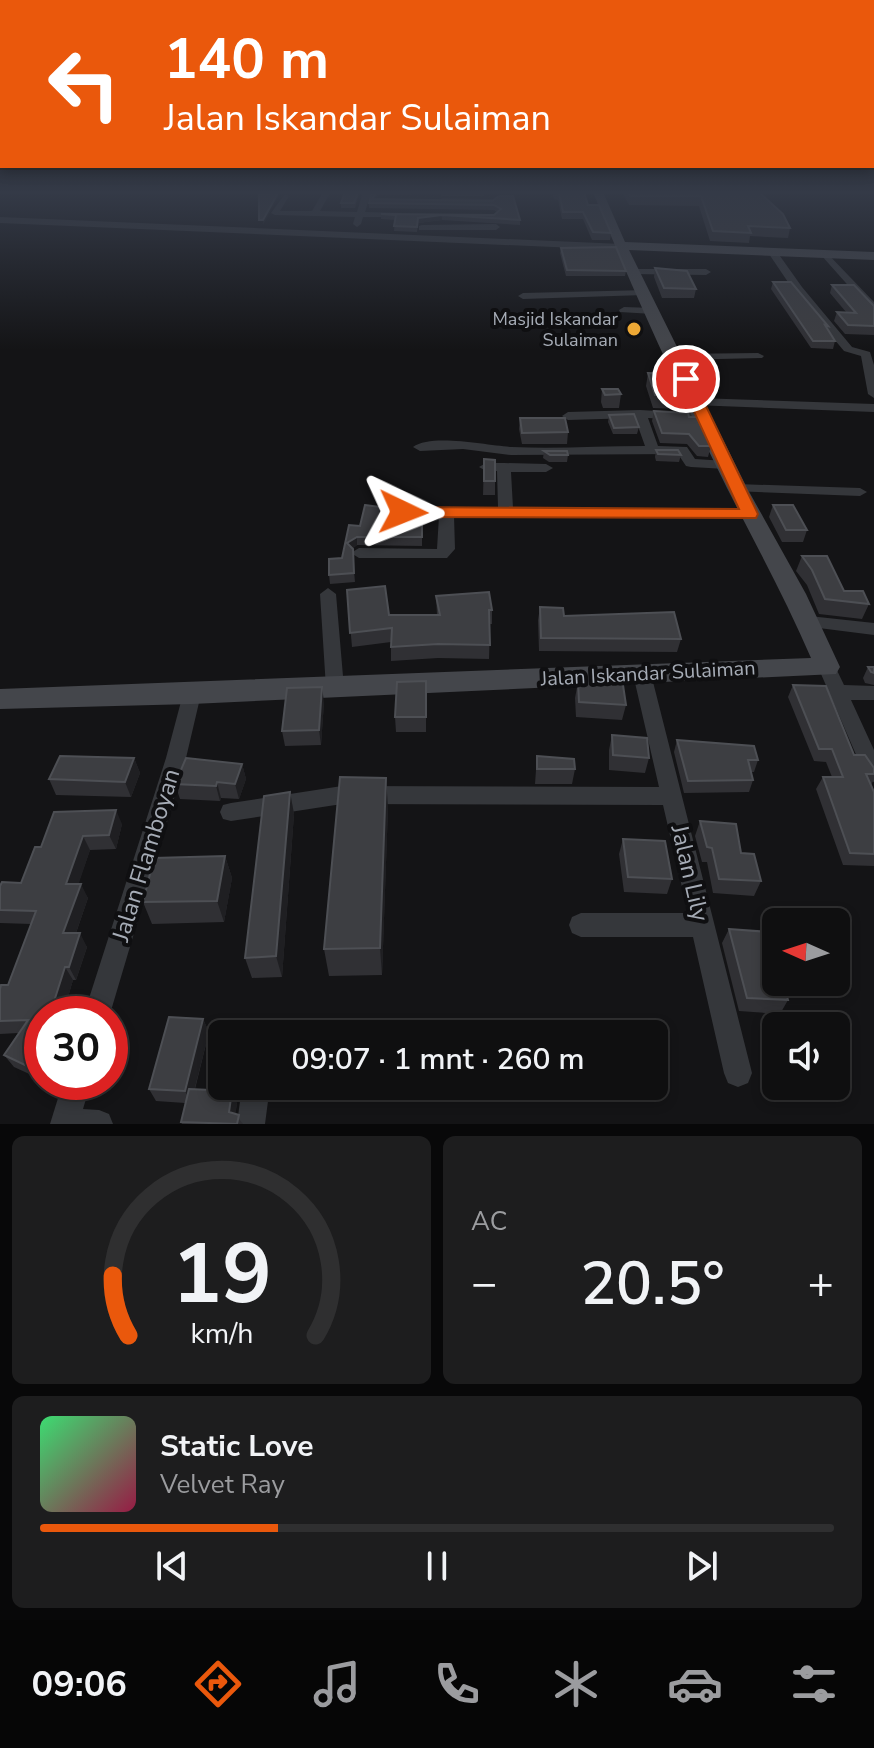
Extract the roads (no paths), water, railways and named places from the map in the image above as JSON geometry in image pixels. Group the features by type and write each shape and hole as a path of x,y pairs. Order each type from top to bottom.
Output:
{"street":[{"path":"585,244 874,256"},
{"path":"622,246 737,488 809,622 837,692 868,742 874,773"},
{"path":"772,251 798,289 848,349 870,354 874,394"},
{"path":"824,253 874,308"},
{"path":"523,296 644,291 706,272"},
{"path":"624,310 644,291"},
{"path":"675,357 758,356"},
{"path":"568,416 701,410 874,408"},
{"path":"640,414 652,448"},
{"path":"420,447 463,445 511,451 652,448 683,450 691,463 726,465"},
{"path":"486,467 546,468"},
{"path":"504,467 506,514"},
{"path":"737,488 860,492"},
{"path":"381,511 750,514"},
{"path":"359,553 441,554 447,549 446,513"},
{"path":"328,594 335,688"},
{"path":"809,622 874,629"},
{"name":"Jalan Iskandar Sulaiman","path":"0,699 192,694 827,667"},
{"name":"Jalan Lily","path":"642,674 738,1073"},
{"path":"837,692 874,693"},
{"name":"Jalan Flamboyan","path":"103,996 176,758 192,694"},
{"path":"231,812 342,795 673,796"},
{"path":"581,925 702,925"},
{"path":"71,1100 64,1124 99,1124"},
{"path":"251,1124 254,1100"}],"place":[{"name":"Masjid Iskandar Sulaiman","path":"634,329"}]}
